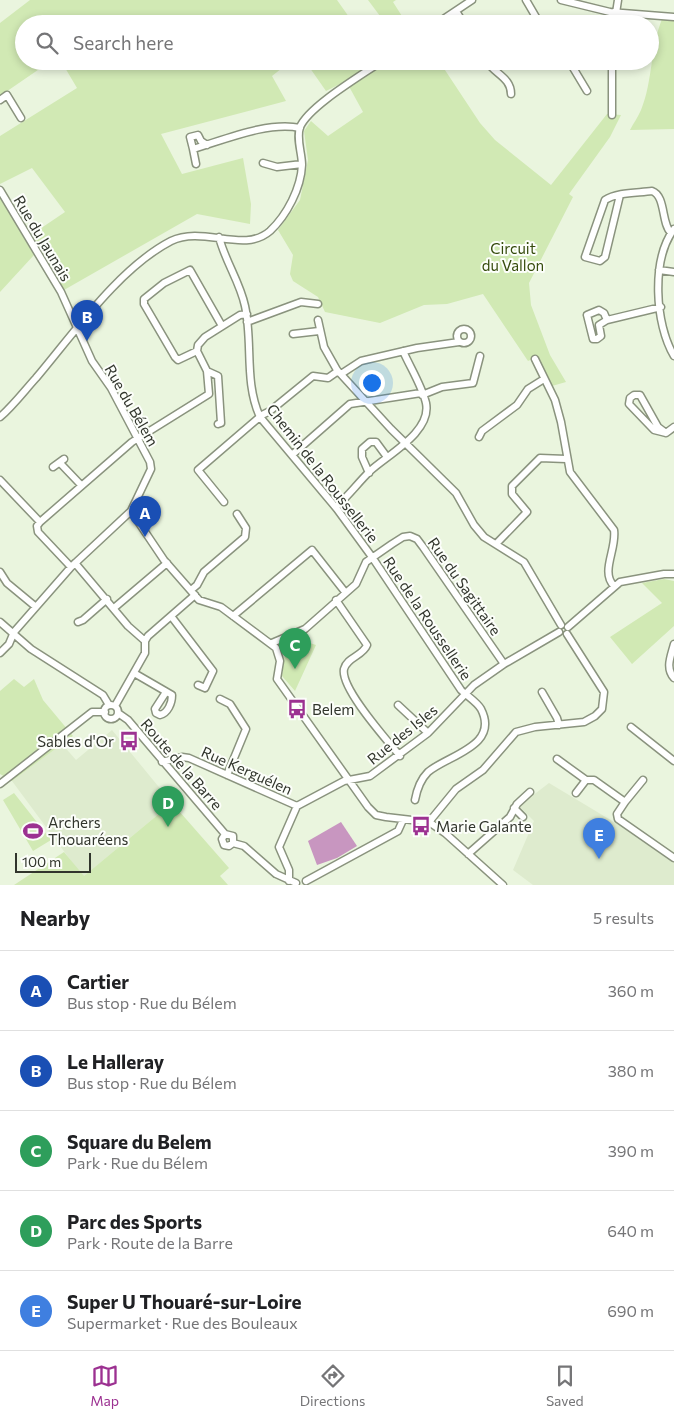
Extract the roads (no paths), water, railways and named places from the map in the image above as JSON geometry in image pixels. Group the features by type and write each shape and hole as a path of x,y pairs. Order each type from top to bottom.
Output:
{"street":[{"path":"449,15 472,0"},
{"path":"526,0 535,15"},
{"path":"562,0 613,12 650,15"},
{"path":"613,15 618,0"},
{"path":"456,10 459,15"},
{"path":"659,16 674,17"},
{"path":"0,416 114,287 158,249 173,240 189,236 252,240 269,232 295,196 302,164 300,128 307,116 369,70"},
{"path":"492,70 506,79 511,87 511,94"},
{"path":"574,70 586,91"},
{"path":"612,70 612,115"},
{"path":"0,100 7,95 21,118"},
{"path":"193,149 260,130 290,126 300,128"},
{"path":"196,164 190,137 198,135 201,141 207,145"},
{"path":"263,163 277,167 302,164"},
{"name":"Rue du Jaunais","path":"0,190 61,292 77,328"},
{"path":"620,195 604,257 600,260 585,257 605,200 620,195 656,193 659,196 664,221 673,231 664,246 659,270 665,339 674,356"},
{"name":"Chemin de la Roussellerie","path":"219,237 242,294 247,318 251,384 254,404 260,417 336,507 372,557"},
{"path":"197,351 178,360 144,304 144,299 164,283 190,270 222,326"},
{"path":"659,270 674,272"},
{"path":"104,712 110,718 146,653 145,641 128,626 107,598 38,532 37,526 81,485 137,438 209,394 207,371 197,351 200,341 240,315 247,318 301,302 318,304"},
{"path":"607,320 604,313 599,310 587,315 593,339 602,336 599,325 607,320 661,307"},
{"path":"318,320 330,359 340,373 366,402 456,492 474,524 484,537 524,562 604,692 605,700 602,709 595,716 584,722 535,727 516,732 483,770 456,788 429,822"},
{"name":"Rue du Bélem","path":"77,328 92,361 111,388 152,465 131,511"},
{"path":"293,334 320,331"},
{"path":"224,502 198,470 260,417 270,412 313,376 328,378 362,361 403,350 459,342"},
{"path":"336,507 369,473 419,429 425,417 426,404 403,350"},
{"path":"293,454 350,404 422,394 442,387 473,384 480,356"},
{"path":"536,359 555,400 570,472 577,484 614,530 616,540 608,571 608,577 614,586"},
{"path":"207,371 218,376 221,423 218,424"},
{"path":"479,437 482,431 517,405 528,389 544,379"},
{"path":"634,395 640,395 658,426 666,433 654,430 647,424 629,404 630,398 634,395"},
{"path":"666,433 674,427"},
{"path":"369,473 362,457 362,449 370,442 376,442 387,457"},
{"path":"496,544 527,512 512,494 512,486 540,458 566,459"},
{"path":"53,467 62,461 81,485"},
{"path":"0,480 40,522"},
{"path":"0,653 9,644 13,634 73,565 131,511 167,563 202,603 221,607 272,644 280,657 278,679 347,781 368,807 376,815 429,822 446,833 503,885"},
{"path":"145,641 193,592 204,572 245,537 246,528 237,514"},
{"name":"Rue du Sagittaire","path":"372,557 403,537 417,539 454,588 504,664"},
{"path":"232,616 312,550 346,592"},
{"path":"272,644 305,629 356,584 363,567 372,557"},
{"name":"Rue de la Roussellerie","path":"372,557 464,693 480,708 485,722 482,737 469,749 428,772 420,781 415,800"},
{"path":"114,608 167,563"},
{"path":"0,572 7,583 36,607"},
{"path":"566,628 620,582 674,574"},
{"path":"78,622 84,620 107,598"},
{"path":"336,600 367,645 363,651 348,662 344,670 344,678 365,711 400,756"},
{"path":"170,616 213,671 205,688 198,685"},
{"name":"Route de la Barre","path":"0,622 32,649 103,695 128,720 225,834 232,836 234,843"},
{"name":"Rue des Isles","path":"347,781 370,776 400,756 428,732 464,693 504,664 559,632 562,635 566,628"},
{"path":"674,644 668,665 670,673 674,678"},
{"path":"134,673 166,692"},
{"path":"542,692 559,725"},
{"path":"220,699 230,704 246,729 227,775"},
{"path":"398,705 428,732"},
{"path":"0,784 92,712 104,712 114,708"},
{"path":"631,727 674,761"},
{"name":"Rue Kerguélen","path":"162,762 182,757 189,758 297,806 347,781"},
{"path":"557,759 586,780 594,780 625,802"},
{"path":"576,793 586,780"},
{"path":"643,780 617,814 618,820 674,858"},
{"path":"468,854 510,817 514,808 530,792"},
{"path":"289,881 289,870 279,847 297,806"},
{"path":"514,808 523,817"},
{"path":"296,884 299,879 306,883 398,830 403,820"},
{"name":"Route de la Barre","path":"225,834 222,839 224,845 229,846 234,843 244,846 269,869 296,884"}],"place":[{"name":"Le Halleray","path":"87,341"},
{"name":"Cartier","path":"145,537"},
{"name":"Square du Belem","path":"295,669"},
{"name":"Belem","path":"297,709"},
{"name":"Sables d'Or","path":"129,741"},
{"name":"Marie Galante","path":"421,826"},
{"name":"Parc des Sports","path":"168,827"},
{"name":"Archers Thouaréens","path":"33,831"},
{"name":"Super U Thouaré-sur-Loire","path":"599,859"}],"park label":[{"name":"Circuit du Vallon","path":"513,256"}]}
